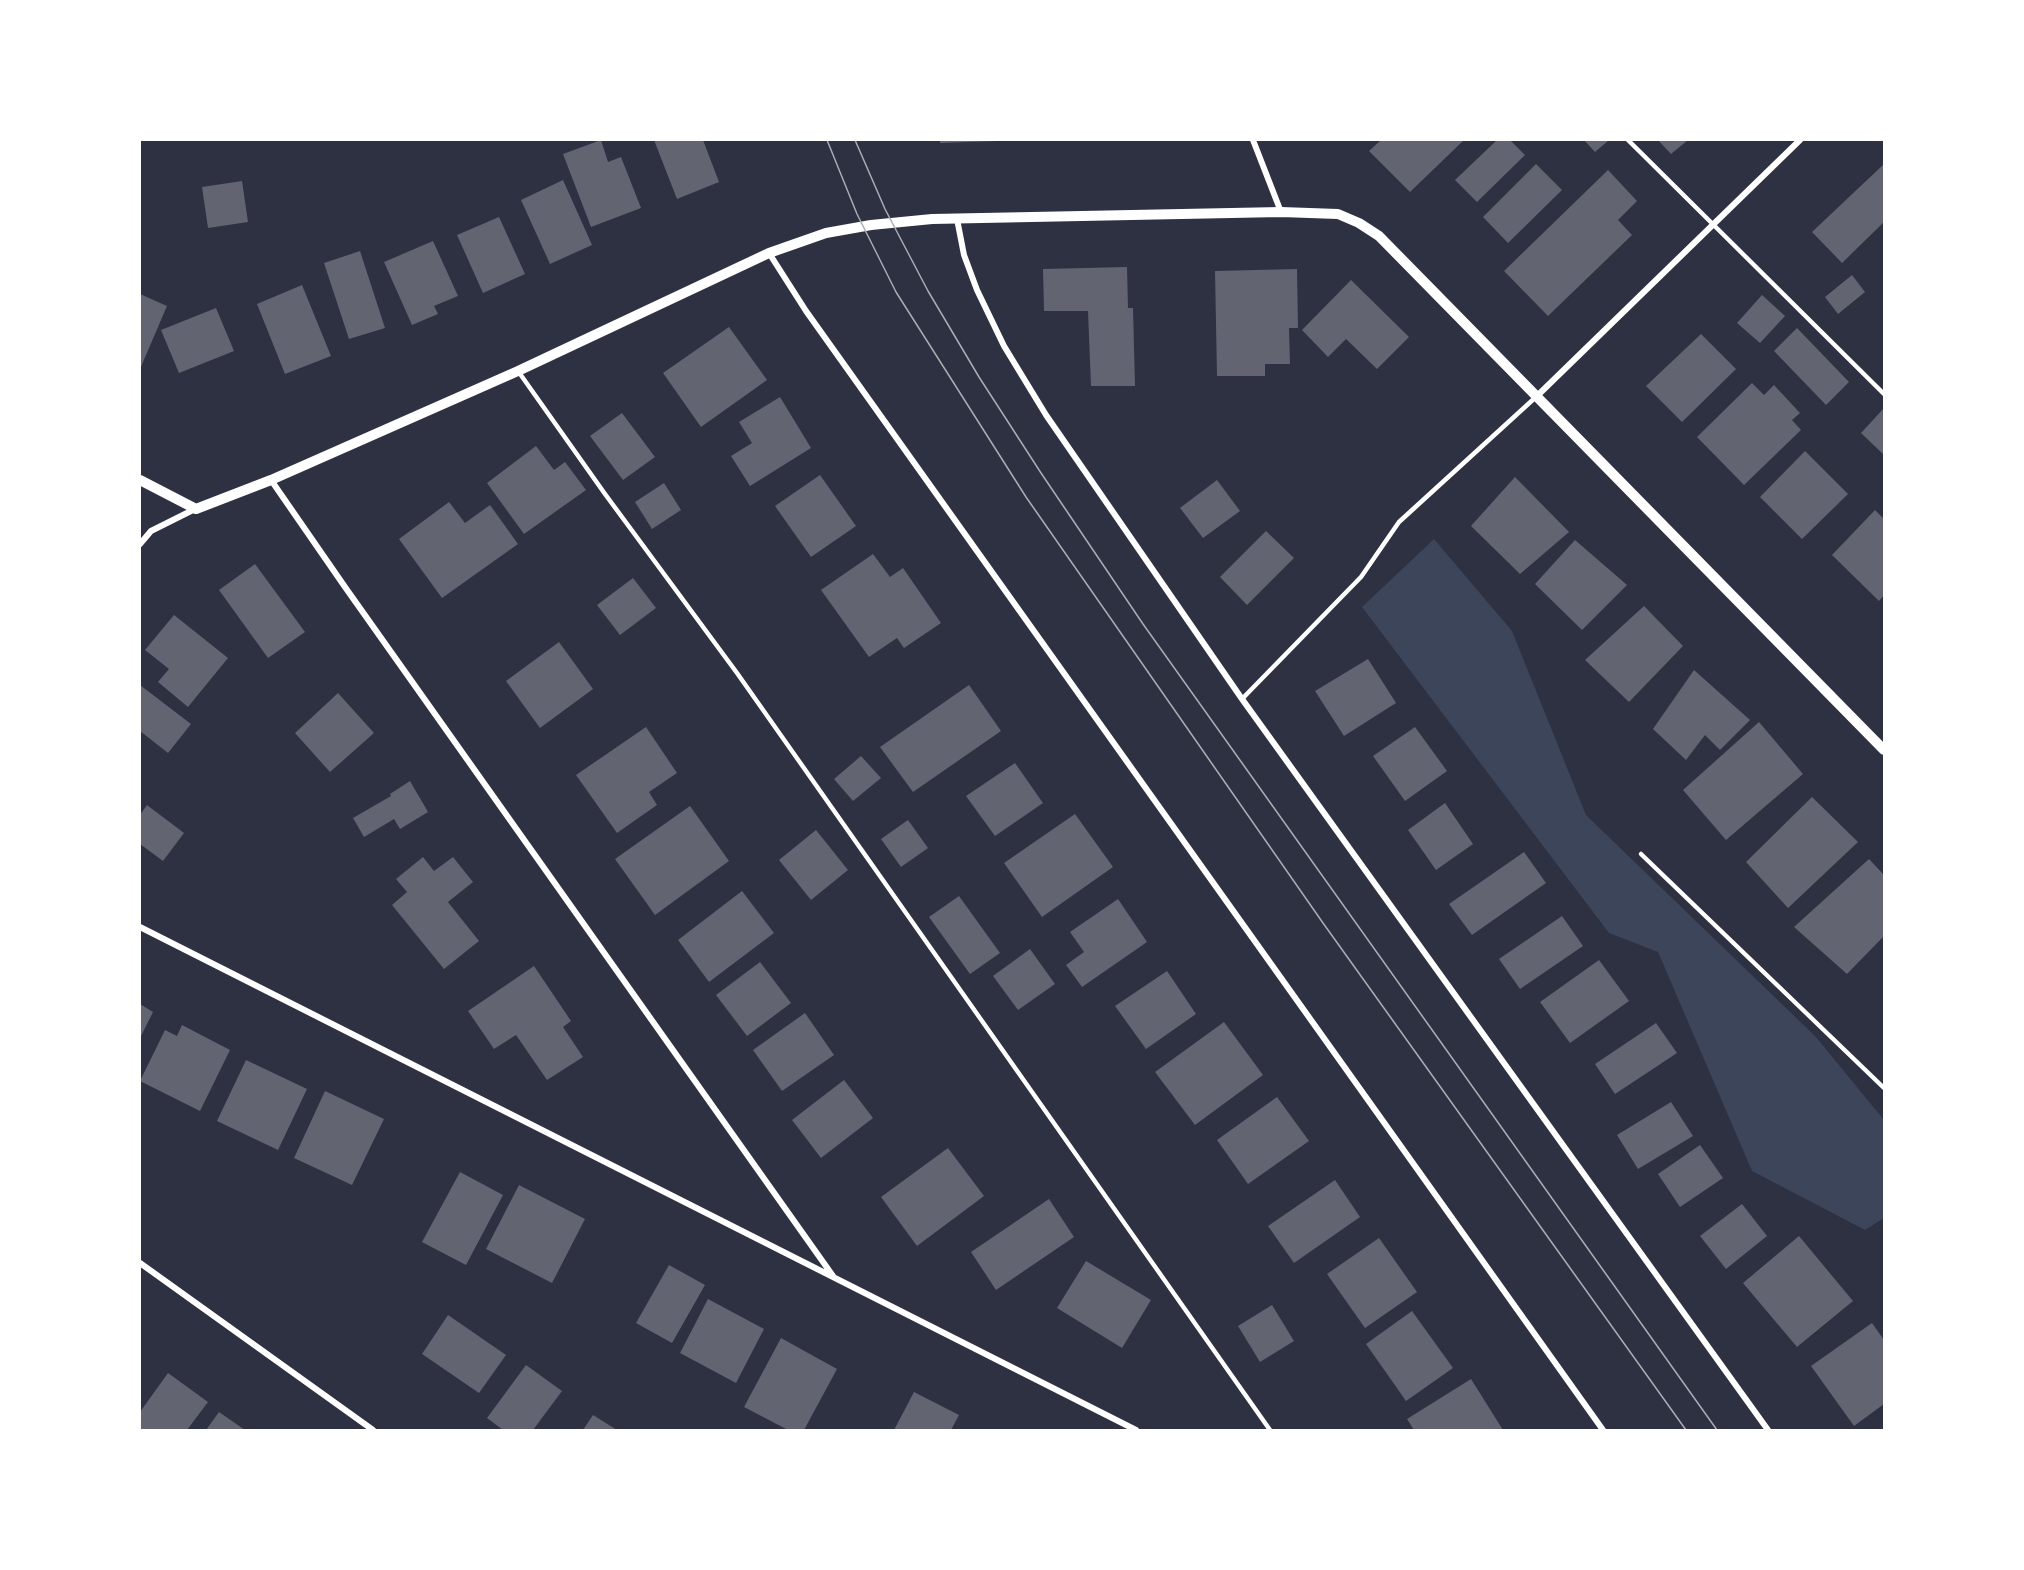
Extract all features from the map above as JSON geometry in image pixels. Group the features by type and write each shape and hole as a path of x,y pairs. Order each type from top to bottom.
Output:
{"street":[{"path":"1253,140 1281,212"},
{"path":"1537,396 1800,140"},
{"path":"140,544 151,531 196,509 271,480 518,371 769,253 826,233 871,225 932,219 1281,212 1338,214 1359,223 1379,236 1884,750"},
{"path":"957,219 964,255 977,290 1010,356 1046,414 1242,699 1768,1431"},
{"path":"769,253 820,330 1603,1431"},
{"path":"140,480 196,509"},
{"path":"271,480 834,1278"},
{"path":"140,927 1136,1431"},
{"path":"140,1263 373,1431"}],"lane":[{"path":"1628,140 1884,393"},
{"path":"518,371 744,683 1270,1431"},
{"path":"1242,699 1361,577 1399,522 1537,396"},
{"path":"1641,854 1884,1088"}],"shaded area":[{"path":"1434,539 1512,631 1586,815 1816,1037 1884,1120 1884,1218 1865,1230 1752,1171 1658,952 1609,933 1362,607"}],"building":[{"path":"601,140 608,162 621,157 641,208 591,227 563,154"},
{"path":"654,140 703,140 719,182 677,199"},
{"path":"940,140 998,140 998,141 940,143"},
{"path":"1381,140 1464,140 1410,192 1369,151"},
{"path":"1497,140 1510,140 1525,155 1477,202 1455,180"},
{"path":"1584,140 1609,140 1595,152"},
{"path":"1658,140 1688,140 1671,154"},
{"path":"1536,164 1562,190 1508,243 1483,217"},
{"path":"1884,164 1884,222 1842,263 1812,232"},
{"path":"1608,170 1637,201 1618,220 1632,235 1548,316 1504,271"},
{"path":"563,180 592,245 550,264 521,200"},
{"path":"242,181 248,222 208,228 202,187"},
{"path":"499,217 525,274 483,293 457,235"},
{"path":"433,241 458,296 434,306 438,314 412,325 384,262"},
{"path":"360,251 385,328 349,339 324,263"},
{"path":"1127,267 1128,308 1133,308 1135,386 1091,386 1088,311 1044,311 1043,269"},
{"path":"1297,269 1298,328 1289,328 1290,364 1265,364 1265,376 1217,376 1215,271"},
{"path":"1852,275 1865,292 1838,314 1825,297"},
{"path":"1351,280 1409,337 1377,369 1346,339 1328,357 1302,330"},
{"path":"302,285 331,356 285,374 257,304"},
{"path":"140,294 167,306 140,369"},
{"path":"1762,295 1785,316 1760,343 1737,323"},
{"path":"216,308 234,351 179,373 161,330"},
{"path":"729,327 767,380 701,427 663,373"},
{"path":"1797,328 1849,382 1826,405 1774,351"},
{"path":"1701,334 1736,369 1682,422 1646,386"},
{"path":"1752,383 1764,395 1774,385 1800,413 1792,420 1801,430 1744,485 1697,437"},
{"path":"780,397 811,448 750,486 731,456 752,443 739,422"},
{"path":"1884,408 1884,455 1861,433"},
{"path":"622,413 655,457 623,480 590,436"},
{"path":"536,446 554,470 565,462 586,490 524,534 487,483"},
{"path":"1805,451 1848,494 1802,539 1760,497"},
{"path":"820,475 856,526 811,557 775,506"},
{"path":"1515,477 1569,532 1520,574 1471,526"},
{"path":"1217,480 1240,511 1203,538 1180,508"},
{"path":"664,483 681,510 652,529 635,502"},
{"path":"449,502 465,523 490,505 518,544 442,598 399,539"},
{"path":"1875,510 1884,519 1884,595 1879,601 1832,555"},
{"path":"1266,531 1294,558 1247,605 1220,577"},
{"path":"1575,540 1627,585 1582,630 1535,584"},
{"path":"873,554 890,577 903,568 941,623 904,648 897,638 869,657 821,590"},
{"path":"255,564 305,632 268,658 219,590"},
{"path":"633,578 656,608 620,635 597,605"},
{"path":"1644,606 1683,646 1629,702 1585,660"},
{"path":"174,615 228,658 188,707 158,682 169,669 145,650"},
{"path":"559,642 593,689 540,728 506,681"},
{"path":"1368,659 1396,703 1344,736 1315,691"},
{"path":"1694,670 1750,720 1720,750 1705,735 1686,760 1653,729"},
{"path":"140,685 191,724 168,753 140,731"},
{"path":"969,685 1001,731 913,792 880,747"},
{"path":"338,693 374,733 330,772 295,733"},
{"path":"1759,722 1803,774 1726,840 1683,790"},
{"path":"646,727 677,773 649,792 657,805 617,833 576,775"},
{"path":"1415,727 1447,771 1405,801 1373,756"},
{"path":"861,756 881,778 853,801 834,779"},
{"path":"1015,763 1043,803 995,836 966,796"},
{"path":"410,781 428,812 400,829 394,819 364,837 353,818 391,796 390,794"},
{"path":"1812,797 1858,842 1788,908 1746,862"},
{"path":"1445,803 1473,844 1436,870 1408,830"},
{"path":"147,805 184,833 163,861 140,844 140,815"},
{"path":"690,806 729,861 655,915 615,859"},
{"path":"1075,814 1113,867 1042,917 1004,863"},
{"path":"908,820 928,848 901,867 881,839"},
{"path":"816,830 848,870 811,900 779,860"},
{"path":"1524,852 1546,883 1472,935 1449,904"},
{"path":"423,857 434,871 453,857 473,882 448,902 479,941 444,969 392,905 407,892 396,879"},
{"path":"1869,859 1884,875 1884,936 1847,974 1794,927"},
{"path":"742,891 774,933 709,982 678,940"},
{"path":"959,896 1000,953 970,974 929,917"},
{"path":"1118,899 1147,942 1082,987 1066,965 1084,952 1070,932"},
{"path":"1562,916 1583,946 1520,989 1499,959"},
{"path":"1030,949 1055,984 1018,1010 993,976"},
{"path":"1599,960 1629,1001 1570,1043 1540,1002"},
{"path":"760,962 791,1003 747,1036 716,995"},
{"path":"534,966 571,1021 563,1027 583,1057 547,1080 516,1035 494,1049 468,1011"},
{"path":"1167,971 1196,1014 1146,1049 1115,1006"},
{"path":"140,1004 153,1012 140,1038"},
{"path":"805,1013 834,1055 782,1091 753,1050"},
{"path":"1224,1022 1263,1075 1195,1125 1155,1072"},
{"path":"1656,1023 1677,1053 1615,1094 1595,1064"},
{"path":"182,1025 230,1050 200,1111 140,1081 165,1030 177,1036"},
{"path":"246,1060 307,1089 278,1150 217,1121"},
{"path":"844,1080 873,1118 821,1158 792,1120"},
{"path":"325,1091 384,1119 352,1185 294,1158"},
{"path":"1277,1097 1309,1141 1248,1184 1217,1140"},
{"path":"1671,1102 1693,1136 1638,1169 1617,1135"},
{"path":"1700,1145 1723,1178 1680,1207 1658,1174"},
{"path":"948,1148 984,1196 917,1246 881,1197"},
{"path":"460,1172 503,1195 466,1265 422,1242"},
{"path":"1335,1180 1360,1217 1294,1263 1268,1226"},
{"path":"519,1185 585,1219 552,1283 486,1249"},
{"path":"1049,1199 1074,1237 996,1290 971,1252"},
{"path":"1742,1204 1767,1236 1726,1269 1700,1236"},
{"path":"1799,1236 1853,1301 1797,1347 1743,1283"},
{"path":"1379,1238 1417,1292 1365,1328 1327,1274"},
{"path":"1086,1261 1151,1300 1122,1348 1057,1308"},
{"path":"669,1265 705,1285 672,1343 636,1323"},
{"path":"708,1299 764,1329 736,1383 680,1353"},
{"path":"1272,1305 1294,1341 1260,1362 1238,1326"},
{"path":"1412,1311 1453,1368 1406,1401 1366,1344"},
{"path":"448,1315 506,1355 479,1393 422,1354"},
{"path":"1872,1323 1884,1340 1884,1404 1854,1426 1811,1366"},
{"path":"781,1338 837,1369 804,1430 788,1430 744,1407"},
{"path":"526,1365 562,1391 533,1430 503,1430 487,1418"},
{"path":"168,1373 208,1402 187,1430 140,1430 140,1412"},
{"path":"1471,1379 1503,1430 1414,1430 1407,1419"},
{"path":"914,1392 959,1415 951,1430 894,1430"},
{"path":"219,1412 245,1430 206,1430"},
{"path":"593,1415 617,1430 583,1430"}],"tram line":[{"path":"827,140 857,214 896,292 1026,497 1323,923 1686,1430"},
{"path":"855,140 885,209 928,291 979,377 1041,473 1143,624 1717,1430"}]}
